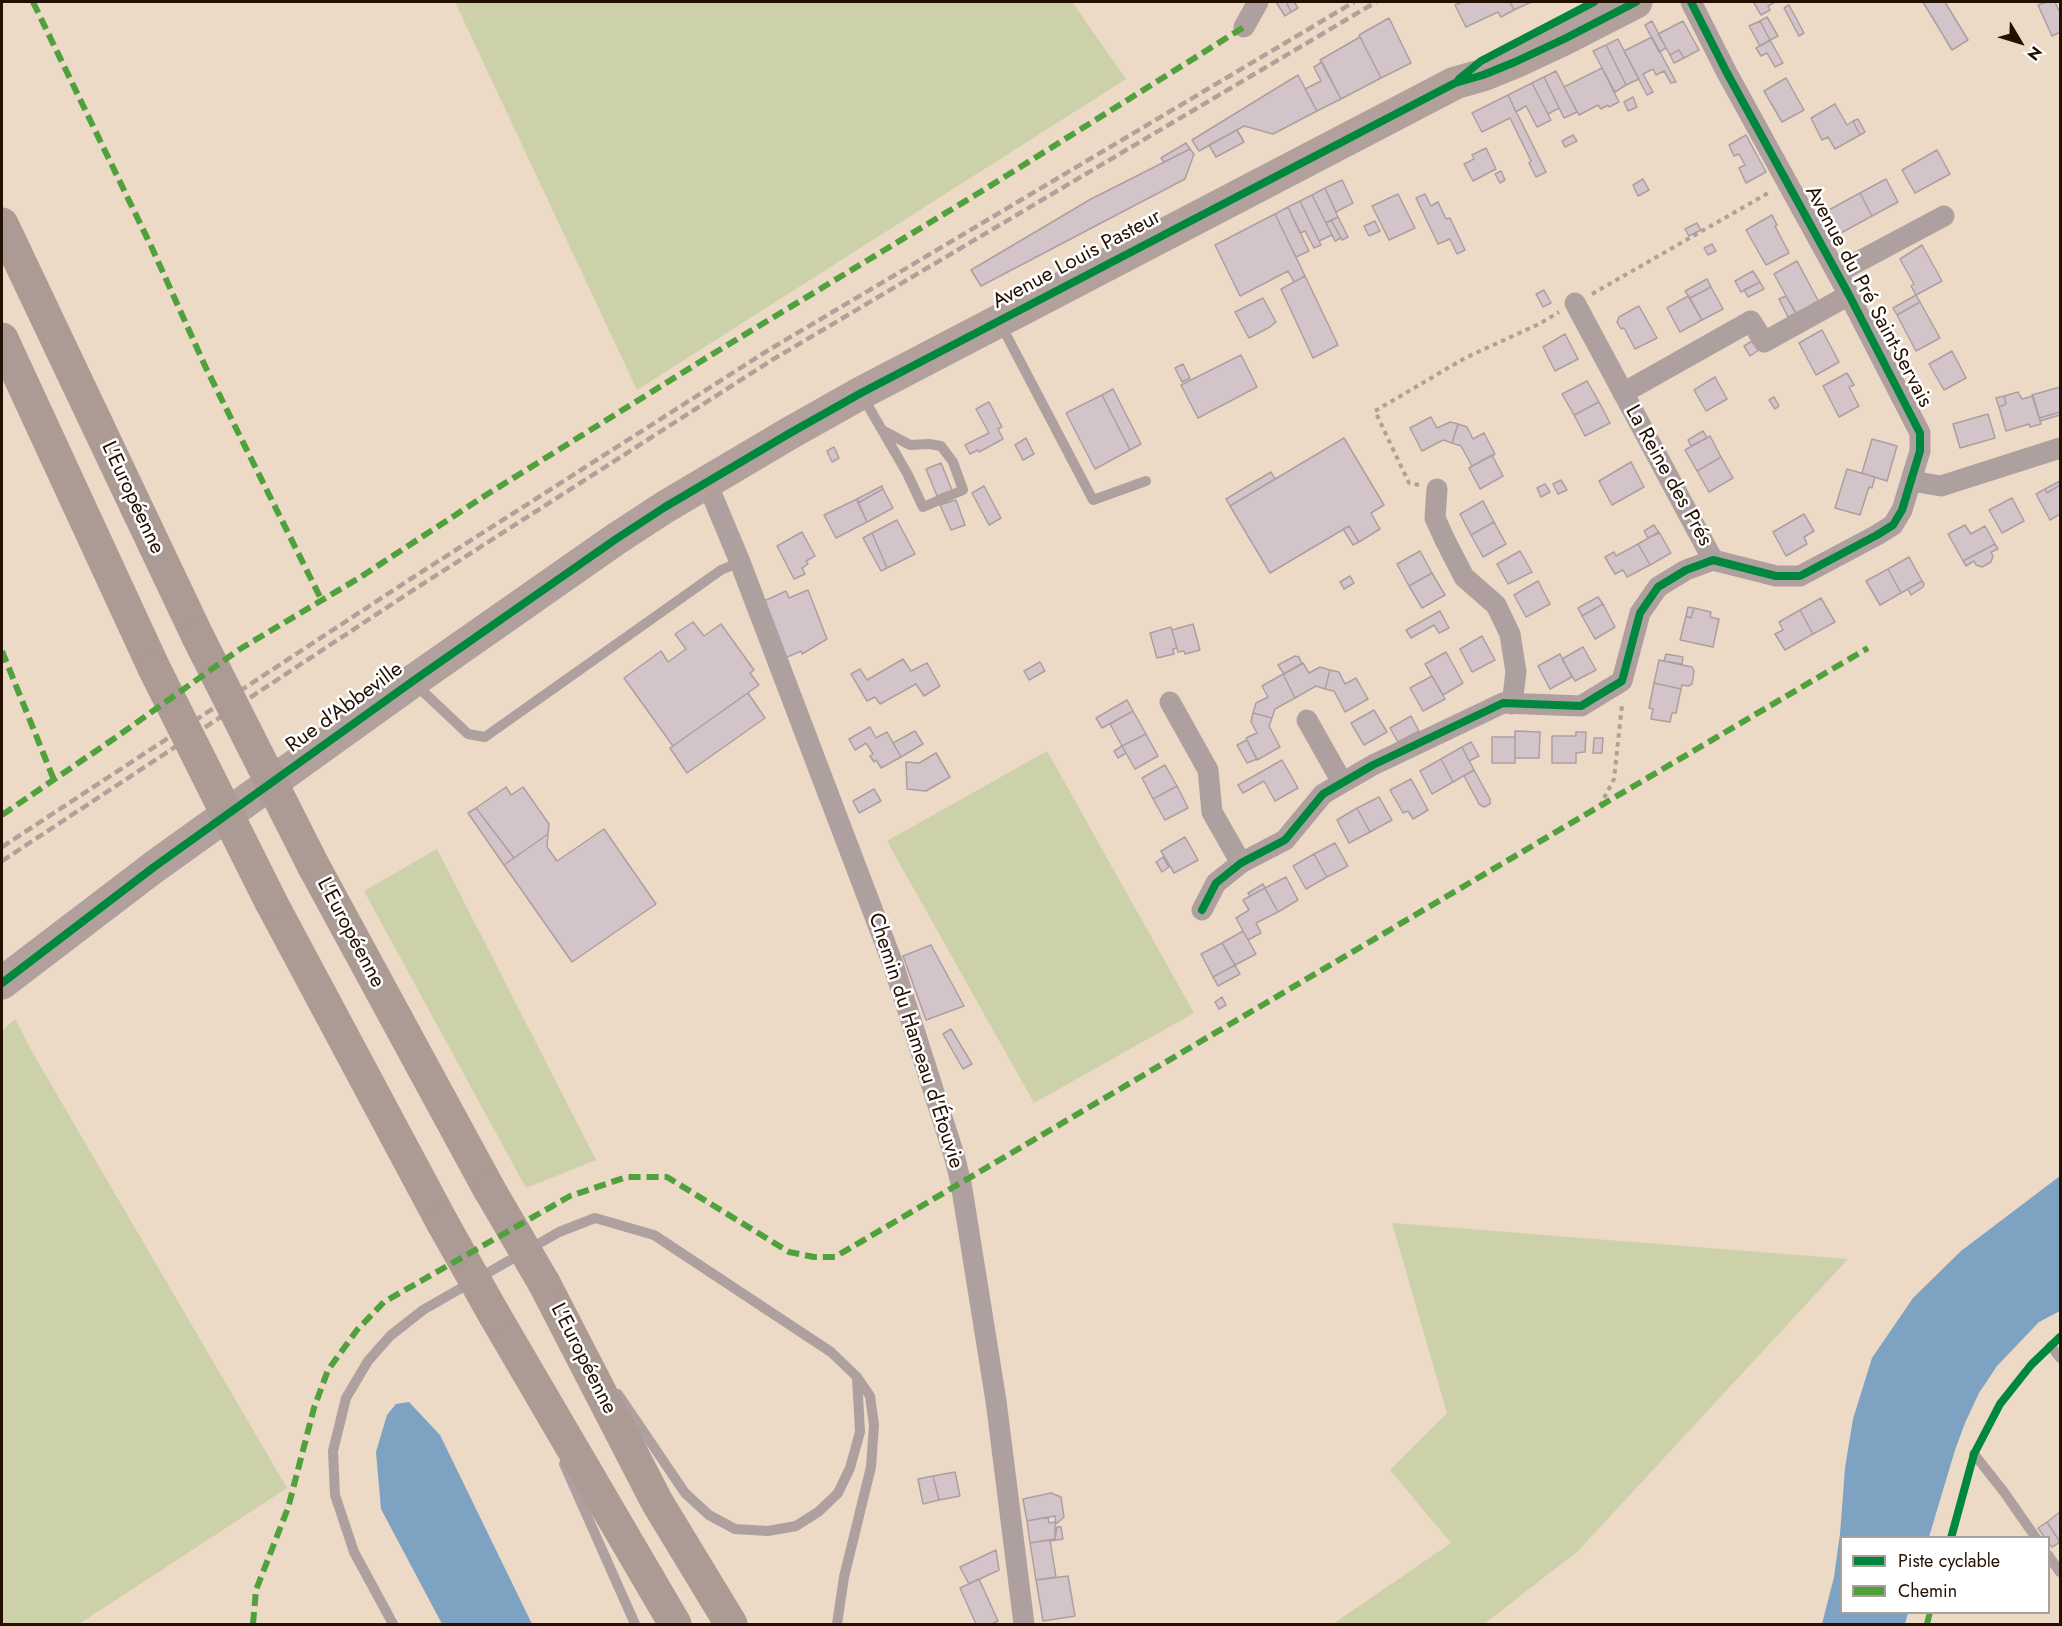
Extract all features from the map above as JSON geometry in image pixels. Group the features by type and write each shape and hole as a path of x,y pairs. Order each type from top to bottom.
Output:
{"highway":[{"name":"L'Européenne","path":"2,224 198,637 313,865 489,1189 544,1283 657,1502 731,1624"},
{"path":"2,339 154,668 271,902 442,1222 675,1624"}],"main road":[{"name":"Avenue Louis Pasteur","path":"1455,83 1481,61 1594,2"},
{"name":"Avenue Louis Pasteur","path":"713,479 790,432 861,393 1455,83 1515,62 1636,2"},
{"name":"Rue d'Abbeville","path":"2,983 154,867 413,681 616,539 713,479"}],"street":[{"path":"1244,27 1258,2"},
{"name":"Avenue du Pré Saint-Servais","path":"1691,2 1920,433 1920,451 1902,510 1893,525 1877,535 1800,576 1776,576 1713,560"},
{"path":"1837,273 1944,216"},
{"name":"La Reine des Prés","path":"1623,393 1751,321 1764,342 1848,295"},
{"name":"La Reine des Prés","path":"1575,303 1713,560"},
{"path":"1911,481 1941,486 2061,448"},
{"name":"Chemin du Hameau d'Étouvie","path":"713,479 740,562 893,964 954,1155 961,1183 996,1401 1024,1624"},
{"path":"1437,489 1435,518 1445,540 1464,577 1496,605 1510,634 1516,672 1512,704"},
{"path":"1202,910 1216,884 1240,863 1285,840 1323,794 1373,765 1503,703 1581,706 1622,681 1640,613 1658,587 1686,570 1713,560"},
{"path":"1170,702 1208,770 1212,812 1240,863"},
{"path":"1307,720 1342,782"}],"lane":[{"path":"999,321 1093,500 1146,481"},
{"path":"861,393 882,430 907,473 923,507 963,490 953,462 941,446 910,445 882,430"},
{"path":"413,681 468,734 485,737 721,570 740,562"},
{"path":"393,1624 354,1552 335,1496 333,1451 346,1398 368,1360 390,1336 423,1310 559,1232 595,1218 654,1235 831,1352 857,1377 870,1396 874,1425 871,1467 844,1577 837,1624"},
{"path":"544,1283 597,1362"},
{"path":"495,1316 548,1430"},
{"path":"2051,1346 2061,1358"},
{"path":"610,1382 685,1493 709,1515 735,1529 768,1531 796,1526 818,1512 838,1493 850,1468 860,1432 857,1377"},
{"path":"557,1450 635,1624"},
{"path":"1974,1454 2035,1536"},
{"path":"2050,1556 2061,1572"}],"path":[{"path":"1437,489 1409,483 1375,411 1465,358 1539,324 1786,183"},
{"path":"1600,806 1614,779 1622,681"}],"green space":[{"path":"455,2 1072,2 1126,79 637,390"},
{"path":"1047,751 1194,1013 1034,1103 887,841"},
{"path":"437,849 596,1160 526,1188 364,891"},
{"path":"15,1019 287,1488 79,1624 2,1624 2,1031"},
{"path":"1392,1223 1848,1259 1578,1551 1484,1624 1333,1624 1451,1543 1390,1470 1447,1413"}],"water":[{"path":"2060,1176 2060,1311 2039,1322 1997,1366 1979,1393 1955,1450 1929,1536 1840,1536 1840,1614 1908,1614 1905,1624 1822,1624 1834,1577 1845,1468 1853,1419 1872,1358 1913,1298 1961,1251"},
{"path":"409,1402 440,1435 532,1624 442,1624 381,1509 376,1452 387,1415 396,1404"}],"building":[{"path":"1276,2 1286,2 1291,12 1285,16"},
{"path":"1286,2 1294,2 1298,8 1291,12"},
{"path":"1463,2 1510,2 1514,10 1501,17 1498,12 1466,27 1455,5"},
{"path":"1510,2 1531,2 1514,10"},
{"path":"1775,2 1768,6 1770,10 1761,15 1754,3"},
{"path":"1923,2 1945,2 1968,40 1952,50"},
{"path":"2055,2 2060,13 2060,32 2052,36 2038,5"},
{"path":"1789,5 1804,33 1799,36 1784,8"},
{"path":"1767,17 1778,36 1770,40 1760,21"},
{"path":"1389,18 1411,63 1381,78 1359,35"},
{"path":"1652,21 1666,48 1659,52 1645,25"},
{"path":"1683,21 1699,50 1684,58 1679,50 1670,55 1658,34"},
{"path":"1760,21 1770,40 1760,46 1749,26"},
{"path":"1360,37 1381,78 1341,99 1320,60"},
{"path":"1652,37 1676,82 1671,83 1664,71 1656,75 1653,69 1643,74 1653,92 1647,95 1624,51"},
{"path":"1618,39 1639,79 1626,85 1606,45"},
{"path":"1770,40 1783,63 1775,67 1767,53 1761,56 1756,48"},
{"path":"1606,45 1626,85 1615,92 1593,51"},
{"path":"1679,50 1684,58 1674,63 1670,55"},
{"path":"1322,62 1341,99 1317,111 1305,89 1321,81 1314,67"},
{"path":"1602,68 1619,102 1601,109 1598,105 1579,115 1564,87"},
{"path":"1556,71 1577,112 1564,118 1544,77"},
{"path":"1298,75 1317,111 1273,134 1244,126 1199,151 1192,140"},
{"path":"1544,77 1559,108 1548,114 1532,83"},
{"path":"1786,78 1804,110 1782,122 1764,91"},
{"path":"1532,83 1551,120 1537,127 1526,106 1516,112 1508,95"},
{"path":"1508,95 1546,172 1536,177 1529,163 1531,161 1510,118 1482,132 1472,113"},
{"path":"1633,97 1637,107 1628,111 1624,102"},
{"path":"1835,104 1847,125 1853,121 1860,135 1835,149 1828,137 1822,140 1811,118"},
{"path":"1858,119 1865,132 1860,135 1853,121"},
{"path":"1237,130 1244,142 1216,157 1209,145"},
{"path":"1573,135 1577,141 1565,147 1562,141"},
{"path":"1746,135 1766,172 1746,183 1739,168 1745,165 1739,154 1734,156 1729,145"},
{"path":"1186,143 1190,149 1164,162 1161,158"},
{"path":"1486,148 1496,169 1473,181 1464,164 1474,159 1472,155"},
{"path":"1190,149 1194,154 1185,179 981,286 971,270 1091,199"},
{"path":"1937,150 1950,174 1915,193 1902,170"},
{"path":"1501,171 1505,180 1500,183 1495,174"},
{"path":"1643,179 1649,190 1638,196 1633,185"},
{"path":"1886,179 1898,202 1872,216 1860,193"},
{"path":"1342,180 1353,203 1336,212 1325,188"},
{"path":"1325,188 1338,217 1326,223 1312,195"},
{"path":"1860,193 1872,216 1839,234 1827,211"},
{"path":"1398,194 1415,228 1389,240 1372,206"},
{"path":"1425,194 1431,206 1438,202 1446,219 1450,218 1465,250 1457,254 1450,239 1438,244 1416,198"},
{"path":"1312,195 1332,235 1319,241 1300,201"},
{"path":"1300,201 1321,245 1314,248 1305,231 1300,233 1288,207"},
{"path":"1288,207 1309,251 1296,257 1275,214"},
{"path":"1275,214 1305,276 1294,282 1288,271 1240,296 1215,245"},
{"path":"1772,215 1789,253 1766,265 1746,230"},
{"path":"1338,217 1348,237 1342,240 1331,220"},
{"path":"1331,220 1341,238 1335,241 1326,223"},
{"path":"1375,221 1380,231 1369,236 1364,226"},
{"path":"1697,223 1701,230 1689,236 1685,229"},
{"path":"1712,244 1716,251 1708,255 1704,248"},
{"path":"1922,245 1942,281 1916,295 1911,286 1914,284 1900,259"},
{"path":"1797,261 1820,304 1797,316 1774,274"},
{"path":"1753,271 1760,282 1741,292 1735,281"},
{"path":"1305,276 1338,345 1313,358 1281,289"},
{"path":"1707,279 1711,287 1690,298 1685,291"},
{"path":"1760,282 1764,289 1748,297 1744,290"},
{"path":"1711,287 1723,309 1702,320 1690,298"},
{"path":"1544,290 1551,303 1543,307 1536,294"},
{"path":"1916,295 1920,302 1897,315 1893,308"},
{"path":"1688,296 1702,320 1680,332 1667,308"},
{"path":"1786,296 1796,313 1788,317 1779,299"},
{"path":"1263,298 1276,322 1249,338 1235,312"},
{"path":"1920,302 1940,338 1916,351 1897,315"},
{"path":"1639,306 1657,338 1635,349 1624,328 1621,329 1617,322 1619,317"},
{"path":"1822,330 1839,362 1816,375 1799,343"},
{"path":"1565,334 1578,359 1555,371 1543,347"},
{"path":"1754,340 1759,350 1750,356 1744,346"},
{"path":"1952,351 1966,378 1944,390 1929,364"},
{"path":"1241,355 1257,387 1198,418 1181,385"},
{"path":"1183,364 1190,378 1182,382 1175,368"},
{"path":"1847,373 1854,385 1849,387 1859,406 1839,417 1823,386"},
{"path":"1715,377 1727,399 1706,411 1694,390"},
{"path":"1587,381 1599,402 1574,415 1562,394"},
{"path":"2060,387 2060,412 2039,418 2032,395"},
{"path":"1113,389 1141,444 1130,450 1102,395"},
{"path":"2018,392 2022,399 2033,396 2041,424 2030,427 2029,424 2006,431 1999,407 2006,404 2004,396"},
{"path":"1102,395 1130,450 1095,469 1066,413"},
{"path":"2004,396 2006,404 1999,407 1996,398"},
{"path":"1774,397 1779,406 1775,409 1769,400"},
{"path":"989,402 1002,427 998,429 1003,439 979,452 978,450 970,454 965,445 989,433 976,409"},
{"path":"1599,402 1610,423 1585,436 1574,415"},
{"path":"2060,412 2060,415 2040,421 2039,418"},
{"path":"1988,414 1995,438 1960,448 1953,424"},
{"path":"1431,417 1437,428 1450,422 1458,424 1452,443 1443,440 1422,451 1410,428"},
{"path":"1458,424 1467,427 1473,439 1484,433 1495,454 1472,466 1461,446 1452,443"},
{"path":"1703,431 1707,438 1691,446 1688,440"},
{"path":"1710,436 1721,457 1697,471 1685,450"},
{"path":"1026,438 1034,454 1023,460 1015,445"},
{"path":"1344,438 1384,505 1371,513 1380,529 1359,542 1349,526 1270,573 1230,506"},
{"path":"1872,439 1897,446 1887,481 1862,473"},
{"path":"834,447 839,458 832,462 827,451"},
{"path":"1492,455 1503,476 1480,489 1469,468"},
{"path":"1721,457 1733,478 1709,492 1697,471"},
{"path":"1631,462 1644,487 1612,505 1599,481"},
{"path":"941,463 952,490 937,496 926,469"},
{"path":"1847,469 1875,477 1872,488 1869,487 1860,515 1835,508"},
{"path":"1271,472 1275,479 1230,506 1226,499"},
{"path":"1561,480 1567,490 1558,494 1553,484"},
{"path":"2060,481 2060,485 2047,493 2045,489"},
{"path":"1545,484 1550,492 1541,497 1537,488"},
{"path":"2060,485 2060,514 2050,520 2036,494 2045,489 2047,493"},
{"path":"882,486 883,489 858,503 857,499"},
{"path":"984,486 1001,518 989,525 972,493"},
{"path":"883,489 893,508 867,522 858,503"},
{"path":"2012,498 2024,521 2002,533 1989,510"},
{"path":"857,499 867,522 836,538 824,515"},
{"path":"956,500 965,525 951,530 940,505"},
{"path":"1483,501 1494,522 1471,535 1460,514"},
{"path":"1804,514 1814,531 1804,537 1807,544 1786,556 1773,532"},
{"path":"897,520 915,554 887,568 872,533"},
{"path":"1494,522 1506,544 1483,557 1471,535"},
{"path":"1654,525 1659,533 1648,538 1644,531"},
{"path":"1965,525 1971,534 1985,526 1995,544 1963,561 1948,534"},
{"path":"1349,526 1359,542 1353,545 1343,529"},
{"path":"802,532 815,556 806,561 808,564 802,568 805,574 794,579 777,546"},
{"path":"1659,532 1671,553 1650,565 1638,544"},
{"path":"872,533 887,568 881,571 863,538"},
{"path":"1638,544 1650,565 1627,577 1623,570 1615,574 1605,557 1614,552 1616,556"},
{"path":"1995,544 1998,549 1991,552 1993,556 1991,562 1982,567 1976,565 1974,561 1966,566 1963,561"},
{"path":"1420,551 1432,573 1409,586 1397,564"},
{"path":"1520,551 1532,572 1508,584 1497,564"},
{"path":"1909,557 1922,581 1901,593 1888,569"},
{"path":"1888,569 1901,593 1880,605 1866,581"},
{"path":"1432,573 1445,595 1422,608 1409,586"},
{"path":"1350,576 1354,583 1344,589 1340,582"},
{"path":"1538,581 1550,604 1526,617 1514,595"},
{"path":"1922,581 1923,587 1911,595 1908,589"},
{"path":"808,590 827,639 802,654 801,651 785,658 764,601 786,591 789,598"},
{"path":"1598,597 1603,604 1582,616 1578,608"},
{"path":"1821,598 1835,622 1813,634 1800,610"},
{"path":"1603,604 1615,627 1595,639 1582,616"},
{"path":"1688,607 1694,608 1691,618 1686,616"},
{"path":"1694,608 1711,612 1710,617 1719,619 1713,647 1680,640 1686,616 1691,618"},
{"path":"1800,610 1813,634 1785,650 1775,634 1783,630 1779,622"},
{"path":"1440,611 1449,628 1439,633 1434,625 1411,638 1406,630"},
{"path":"693,622 704,636 721,624 754,670 750,673 759,685 673,746 624,678 661,651 668,662 686,649 675,634"},
{"path":"1193,624 1200,650 1185,654 1184,651 1178,652 1172,630"},
{"path":"1171,627 1177,648 1173,649 1174,654 1157,658 1150,633"},
{"path":"1482,636 1495,660 1472,672 1460,649"},
{"path":"1583,647 1596,670 1575,681 1562,659"},
{"path":"1446,652 1463,683 1443,695 1425,664"},
{"path":"1560,654 1572,677 1550,689 1538,666"},
{"path":"1666,654 1683,657 1682,664 1664,661"},
{"path":"1295,656 1299,657 1302,664 1284,674 1278,665"},
{"path":"903,659 911,671 927,663 940,686 924,696 916,684 880,704 875,697 867,701 851,674 860,669 867,680"},
{"path":"1659,660 1692,667 1694,671 1692,684 1682,685 1681,689 1654,683"},
{"path":"1040,662 1045,671 1029,680 1024,671"},
{"path":"1303,663 1309,673 1320,667 1330,670 1325,689 1316,686 1295,698 1283,674"},
{"path":"1330,670 1339,672 1345,684 1356,678 1368,699 1345,712 1334,691 1325,689"},
{"path":"1283,674 1295,698 1275,709 1272,718 1253,713 1256,703 1268,697 1262,686"},
{"path":"1432,676 1445,699 1423,711 1410,688"},
{"path":"1654,683 1681,689 1676,713 1672,713 1670,722 1651,719 1653,709 1649,708"},
{"path":"748,693 765,718 687,773 670,748"},
{"path":"1127,700 1133,711 1102,728 1096,718"},
{"path":"1374,710 1387,732 1364,745 1351,723"},
{"path":"1133,711 1146,734 1122,746 1110,724"},
{"path":"1253,713 1272,718 1269,726 1280,747 1257,760 1246,738 1257,733 1251,722"},
{"path":"1411,716 1419,731 1398,742 1390,728"},
{"path":"870,727 876,738 887,732 901,757 881,768 870,756 873,754 866,743 855,750 849,739"},
{"path":"915,731 923,744 901,757 893,743"},
{"path":"1515,731 1540,732 1539,758 1515,758"},
{"path":"1576,732 1586,732 1585,752 1576,753 1576,763 1552,763 1552,736 1576,736"},
{"path":"1146,734 1158,756 1135,769 1122,746"},
{"path":"1492,737 1515,737 1515,763 1492,763"},
{"path":"1594,738 1603,738 1602,753 1593,753"},
{"path":"1247,740 1257,759 1247,763 1237,745"},
{"path":"1471,742 1479,756 1469,761 1462,747"},
{"path":"1122,746 1126,753 1118,758 1114,751"},
{"path":"1462,747 1474,770 1453,782 1441,759"},
{"path":"936,753 950,777 926,791 907,789 906,762 919,763"},
{"path":"1441,759 1453,782 1432,794 1420,771"},
{"path":"1282,760 1298,788 1275,801 1264,781 1243,793 1238,785"},
{"path":"1165,765 1177,786 1153,799 1142,778"},
{"path":"1474,770 1490,799 1490,804 1484,807 1479,804 1464,776"},
{"path":"1411,779 1428,810 1413,819 1408,811 1403,813 1390,790"},
{"path":"1177,786 1188,808 1165,820 1153,799"},
{"path":"506,787 511,795 523,787 549,824 548,834 514,858 476,808"},
{"path":"874,789 881,801 859,813 853,801"},
{"path":"1379,797 1392,820 1370,832 1357,808"},
{"path":"476,808 514,858 504,865 468,813"},
{"path":"1357,808 1370,832 1349,843 1337,820"},
{"path":"604,829 656,904 572,962 504,865 548,834 547,847 557,861"},
{"path":"1185,837 1198,860 1174,873 1161,851"},
{"path":"1335,843 1348,866 1327,877 1314,854"},
{"path":"1314,854 1327,877 1306,889 1293,866"},
{"path":"1163,857 1169,867 1162,872 1156,862"},
{"path":"1286,877 1298,900 1278,912 1265,888"},
{"path":"1263,884 1265,888 1250,896 1248,893"},
{"path":"1265,888 1278,912 1256,923 1261,933 1248,940 1236,918 1249,910 1243,900"},
{"path":"1243,931 1256,954 1235,965 1222,943"},
{"path":"1222,943 1235,965 1213,977 1201,954"},
{"path":"931,945 964,1006 926,1020 903,956"},
{"path":"1235,965 1240,974 1218,986 1213,977"},
{"path":"1222,997 1226,1005 1219,1009 1215,1002"},
{"path":"951,1029 972,1064 963,1069 943,1034"},
{"path":"955,1472 960,1496 939,1500 933,1476"},
{"path":"933,1476 939,1500 923,1504 918,1479"},
{"path":"1051,1493 1061,1497 1064,1517 1056,1524 1055,1516 1027,1521 1023,1499"},
{"path":"2060,1512 2060,1542 2047,1522"},
{"path":"1048,1517 1049,1523 1055,1522 1055,1539 1030,1543 1027,1521"},
{"path":"2047,1522 2060,1542 2052,1547 2050,1536 2044,1536 2038,1528"},
{"path":"1057,1527 1061,1527 1063,1539 1050,1541 1055,1539"},
{"path":"1050,1540 1056,1577 1036,1580 1030,1543"},
{"path":"996,1550 999,1570 969,1584 960,1567"},
{"path":"1068,1576 1075,1616 1043,1621 1036,1580"},
{"path":"979,1579 998,1621 991,1624 976,1624 960,1588"}],"railway":[{"path":"2,847 412,578 767,351 1354,2"},
{"path":"2,861 418,587 772,360 1376,2"}],"marked path":[{"path":"33,2 152,248 206,368 322,601"},
{"path":"2,815 240,649 359,578 486,495 982,191 1244,27"},
{"path":"253,1624 256,1590 288,1508 314,1408 328,1370 357,1330 384,1302 570,1196 627,1177 667,1177 789,1252 814,1257 835,1257 1868,648"},
{"path":"2,651 54,780"},
{"path":"1927,1624 1930,1614"}],"cycle path":[{"path":"1459,79 1481,61 1594,2"},
{"path":"2,983 154,867 413,681 665,507 861,393 1455,83 1515,62 1636,2"},
{"path":"1202,910 1216,883 1241,863 1285,840 1323,794 1373,765 1503,703 1581,706 1622,681 1640,613 1658,587 1686,570 1713,560 1776,576 1800,576 1893,525 1902,510 1920,451 1920,433 1849,295 1727,73 1691,2"},
{"path":"1952,1536 1974,1454 2000,1404 2031,1365 2060,1337"}]}
